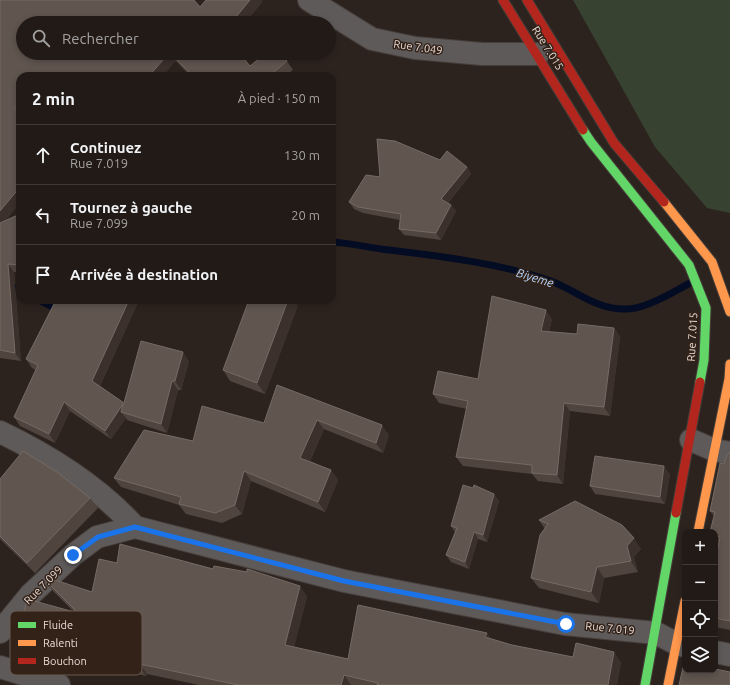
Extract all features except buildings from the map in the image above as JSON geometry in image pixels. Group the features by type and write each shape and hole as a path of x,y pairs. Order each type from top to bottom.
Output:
{"main road":[{"name":"Rue 7.015","path":"503,0 538,54 591,142 689,265 706,308 704,360 656,633 645,685"},
{"name":"Rue 7.015","path":"527,0 614,143 695,239 712,262 730,309"},
{"path":"699,529 722,451 730,364"},
{"path":"668,685 681,645 682,634"}],"street":[{"name":"Rue 7.049","path":"309,0 335,16"},
{"name":"Rue 7.049","path":"336,17 372,39 415,48 482,54 538,54"},
{"path":"0,432 30,446 87,482 117,508 135,527"},
{"path":"691,440 722,451"},
{"name":"Rue 7.099","path":"17,611 31,594 73,555 98,537 135,527"},
{"name":"Rue 7.019","path":"135,527 344,581 566,624 656,633 681,645"},
{"name":"Rue 7.099","path":"0,632 10,620"},
{"path":"718,653 730,655"},
{"path":"0,667 10,670"},
{"path":"26,675 59,685"}],"green space":[{"path":"573,0 730,0 730,213 707,208 655,147"}],"waterway":[{"name":"Biyeme","path":"336,242 492,265 551,281 596,303 616,308 635,308 652,303 694,281"},
{"name":"Biyeme","path":"0,283 16,289"},
{"name":"Biyeme","path":"47,304 55,308 61,308"}],"traffic: fast":[{"path":"583,130 689,265 706,308 704,360 700,382"},
{"path":"645,685 676,513"}],"traffic: slow":[{"path":"664,202 712,262 730,312"},
{"path":"699,529 729,379 730,364"},
{"path":"668,685 682,616"}],"traffic: jam":[{"path":"503,0 583,130"},
{"path":"527,0 614,143 664,202"},
{"path":"676,513 700,382"}],"route":[{"path":"73,555 98,537 135,527 238,555 344,581 566,624"}]}
